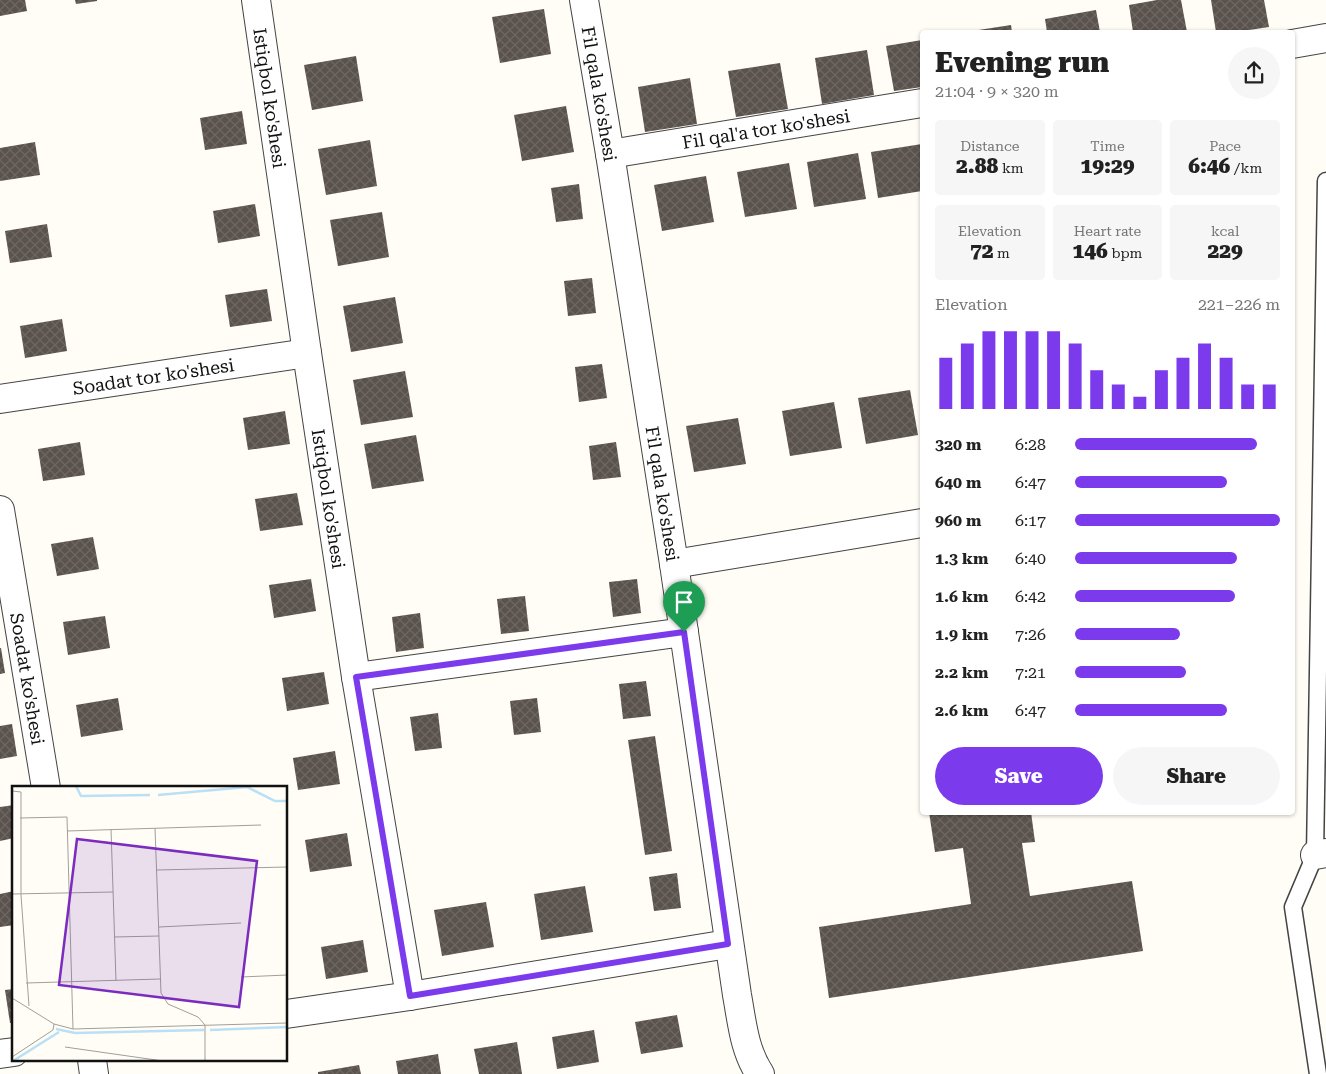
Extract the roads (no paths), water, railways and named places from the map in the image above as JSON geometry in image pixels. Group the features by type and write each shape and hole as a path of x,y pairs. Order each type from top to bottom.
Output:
{"street":[{"name":"Istiqbol ko'shesi","path":"256,0 356,677 410,996"},
{"name":"Fil qala ko'shesi","path":"584,0 674,564 728,944 745,1044 760,1074"},
{"path":"1295,43 1326,38"},
{"name":"Fil qal'a tor ko'shesi","path":"610,154 920,103"},
{"name":"Soadat tor ko'shesi","path":"0,399 307,354"},
{"name":"Soadat ko'shesi","path":"0,510 46,786"},
{"path":"674,564 920,522"},
{"path":"356,677 684,632"},
{"path":"288,1014 410,996 728,944"}],"lane":[{"path":"1318,1074 1294,907 1321,854 1326,181"}]}
